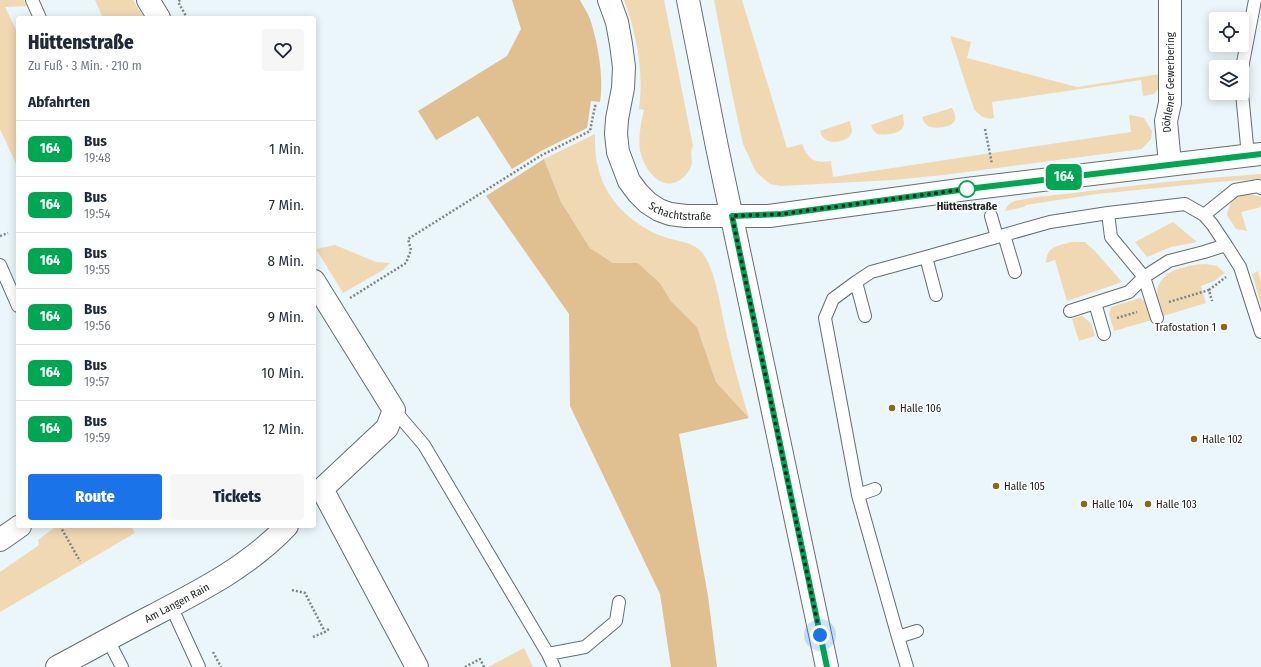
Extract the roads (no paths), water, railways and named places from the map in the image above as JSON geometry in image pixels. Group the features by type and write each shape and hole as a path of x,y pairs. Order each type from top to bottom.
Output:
{"street":[{"path":"148,0 158,16"},
{"name":"Schachtstraße","path":"609,0 617,22 622,44 624,67 623,88 616,134 618,152 629,180 643,198 659,210 670,214 686,216 782,214 898,198 1254,155"},
{"path":"688,0 717,147 827,667"},
{"name":"Döhlener Gewerbering","path":"1170,0 1170,103 1166,121 1170,164"},
{"path":"316,289 320,305 394,410 387,428 318,494 416,667"},
{"path":"0,540 17,528"},
{"name":"Am Langen Rain","path":"63,666 217,581 251,559 272,542 285,528"}],"lane":[{"path":"32,0 39,16"},
{"path":"1244,60 1255,0"},
{"path":"1243,100 1254,155"},
{"path":"1204,215 1235,190 1258,186 1261,188"},
{"path":"906,667 858,496 825,318 833,299 871,272 1050,222 1108,213 1185,204 1204,215 1212,224 1240,267 1261,332"},
{"path":"1108,213 1111,236 1144,277 1157,318"},
{"path":"991,216 1015,272"},
{"path":"1070,311 1129,292 1144,277 1169,261 1226,245"},
{"path":"926,257 936,295"},
{"path":"0,265 16,301"},
{"path":"856,282 865,316"},
{"path":"1095,303 1104,334"},
{"path":"394,410 424,445 548,654 554,667"},
{"path":"858,496 875,489"},
{"path":"548,654 585,647 616,621 619,602"},
{"path":"171,606 199,667"},
{"path":"898,637 917,631"},
{"path":"108,640 122,667"}],"place":[{"name":"Hüttenstraße","path":"967,189"},
{"name":"Trafostation 1","path":"1224,327"},
{"name":"Halle 106","path":"892,408"},
{"name":"Halle 102","path":"1194,439"},
{"name":"Halle 105","path":"996,486"},
{"name":"Halle 104","path":"1084,504"},
{"name":"Halle 103","path":"1148,504"}]}
